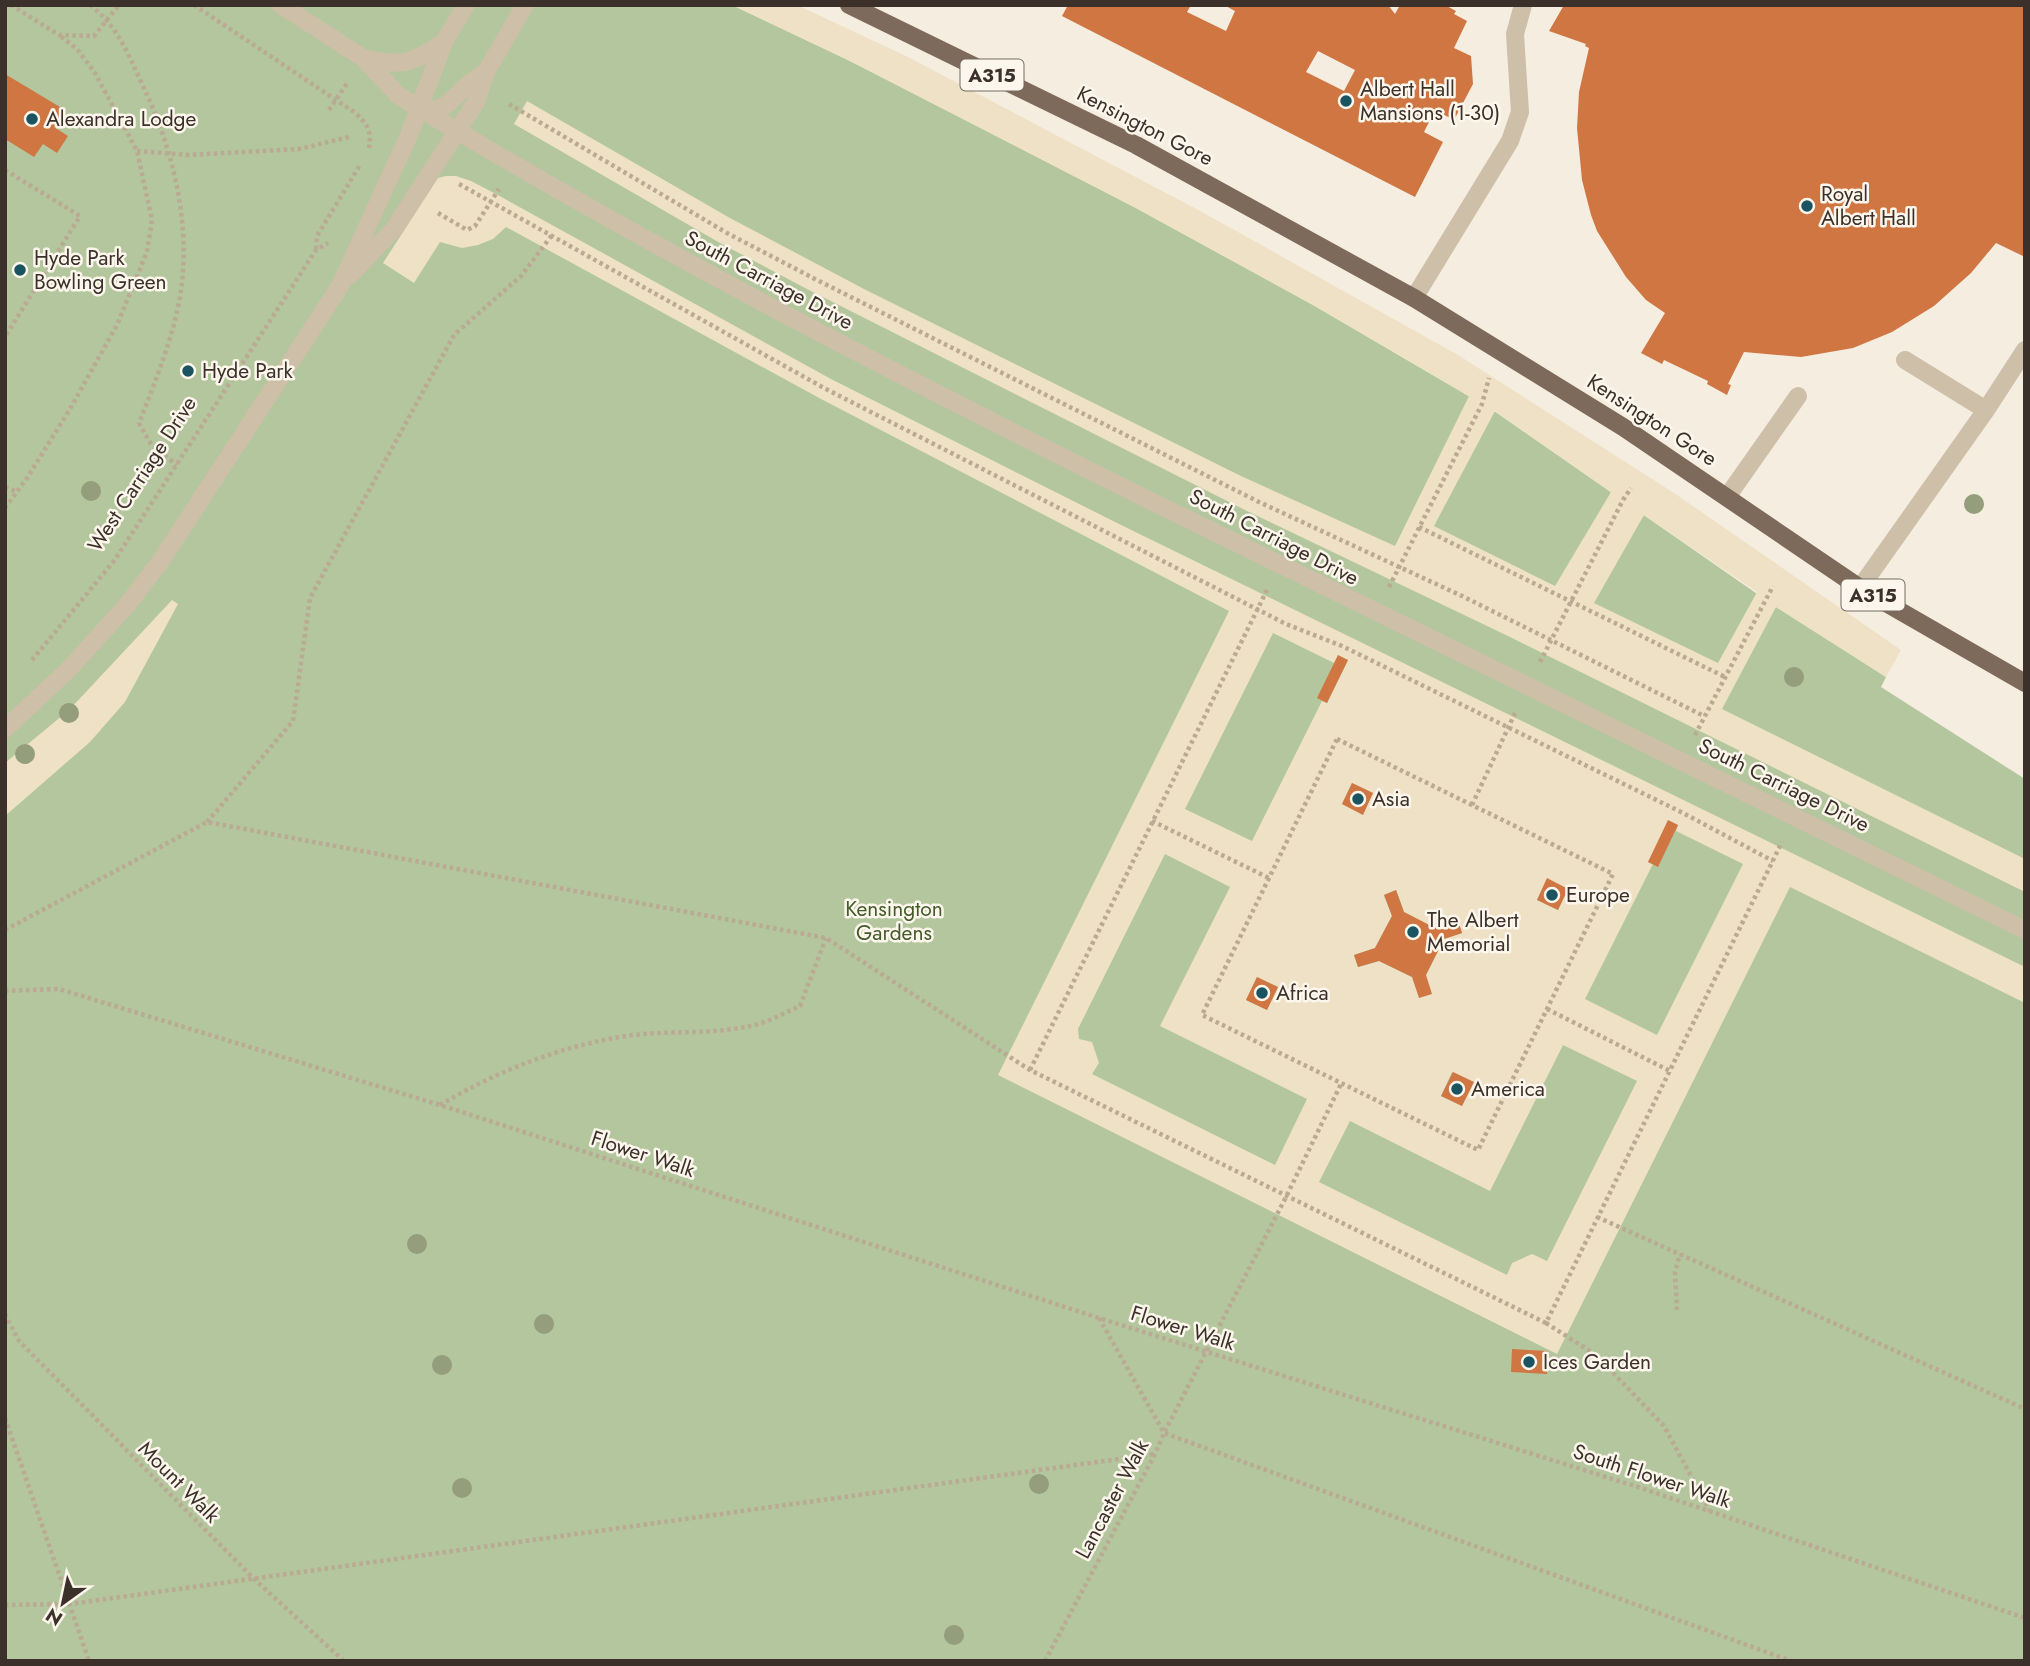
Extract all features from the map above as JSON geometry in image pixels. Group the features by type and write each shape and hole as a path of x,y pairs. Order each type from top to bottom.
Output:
{"main road":[{"name":"Kensington Gore","path":"849,5 1136,145 1414,298 1623,426 1860,588 2025,683"}],"street":[{"path":"281,5 363,58 399,96 420,109 434,111 445,107 463,88 486,72"},
{"path":"5,729 86,651 127,605 160,562 340,286 420,109 444,42 466,5"},
{"path":"340,286 394,229 476,102 486,72 525,5"},
{"path":"1414,298 1510,141 1520,112 1515,34 1523,5"},
{"path":"363,58 387,64 408,63 444,42"},
{"name":"South Carriage Drive","path":"420,109 696,268 1020,436 2025,930"},
{"path":"1860,588 1986,411 2025,350"},
{"path":"1905,360 1986,411"},
{"path":"1727,497 1798,396"}],"path":[{"path":"90,5 108,20 120,37 148,95 179,193 182,225 180,295 162,364 139,423 152,446 177,464"},
{"path":"59,36 94,36 119,5"},
{"path":"194,5 337,99 366,123 371,136 368,151"},
{"path":"5,508 70,409 117,325 147,252 152,220 137,151 95,73 78,49 8,6"},
{"path":"329,110 349,80"},
{"path":"509,104 727,233 813,278 1259,502 1704,716"},
{"path":"137,151 189,155 299,149 349,137"},
{"name":"West Carriage Drive","path":"25,669 114,561 316,250 317,236 364,158"},
{"path":"5,170 80,216 5,337"},
{"path":"459,184 824,388 1257,609 1390,669 1683,813 1773,861"},
{"path":"441,215 467,230 475,226 491,201"},
{"path":"5,930 207,822 293,721 310,598 454,335 520,276 552,235"},
{"path":"1376,613 1482,404 1490,375"},
{"path":"5,487 18,492"},
{"path":"1557,625 1631,488"},
{"path":"1419,527 1726,677"},
{"path":"1030,1070 1279,565"},
{"path":"1682,761 1773,586"},
{"path":"1472,805 1503,738"},
{"path":"1337,739 1613,874 1478,1150 1202,1015 1269,878 1337,739"},
{"path":"1546,1323 1795,816"},
{"path":"1152,821 1269,878"},
{"path":"207,822 826,938 1030,1070 1546,1323 1596,1354 1664,1426 1710,1511"},
{"path":"440,1105 478,1082 509,1069 583,1046 626,1036 752,1026 800,1006 826,938"},
{"name":"Flower Walk","path":"5,991 59,989 440,1105 1267,1371"},
{"path":"1547,1009 1670,1071"},
{"name":"Lancaster Walk","path":"1045,1661 1155,1454 1341,1084"},
{"path":"1597,1217 2025,1409"},
{"path":"1677,1310 1675,1272 1680,1254"},
{"name":"Mount Walk","path":"5,1314 19,1341 254,1579 344,1661"},
{"path":"1099,1318 1164,1433 1791,1661"},
{"name":"South Flower Walk","path":"1267,1371 1710,1511 2025,1618"},
{"path":"5,1418 89,1661"},
{"path":"5,1605 70,1604 1155,1454"}],"green space":[{"name":"Kensington Gardens","path":"5,5 732,5 850,61 1134,207 1313,305 1494,411 1776,607 1886,677 1881,687 2025,779 2025,1661 5,1661"}],"shaded area":[{"path":"732,5 797,5 908,57 1202,212 1458,355 1674,493 1901,650 1886,677 1776,607 1722,709 2025,859 2025,892 1510,637 1247,511 805,288 720,243 514,124 527,101 730,218 864,289 1241,476 1395,546 1469,396 1313,305 1134,207 850,61","holes":["1495,411 1611,492 1555,586 1434,526","1644,515 1757,592 1718,663 1594,603"]},
{"path":"456,176 471,181 831,379 1115,522 2025,967 2025,1003 1790,887 1557,1354 998,1075 1229,611 821,399 506,227 493,239 478,245 462,248 440,242 414,283 383,263 438,178","holes":["1273,633 1334,663 1338,656 1348,660 1327,703 1322,701 1252,841 1185,809","1352,783 1373,793 1363,814 1342,804","1669,821 1678,825 1676,831 1743,864 1657,1035 1585,999 1653,864 1648,862","1165,854 1230,887 1160,1026 1307,1099 1275,1165 1092,1074 1099,1063 1092,1042 1079,1039 1078,1029","1547,879 1568,889 1558,910 1537,900","1396,890 1404,912 1435,928 1458,920 1462,933 1444,939 1426,975 1412,977 1379,961 1358,967 1354,955 1375,948 1392,916 1384,895","1257,977 1278,987 1267,1010 1246,1000","1563,1045 1637,1081 1547,1261 1532,1254 1512,1263 1507,1275 1319,1182 1350,1121 1490,1191","1452,1072 1473,1083 1462,1106 1441,1096"]},
{"path":"172,600 178,604 125,702 90,742 5,816 5,763 69,710"}],"building":[{"name":"Albert Hall Mansions (1-30)","path":"1068,5 1191,5 1187,12 1226,31 1235,11 1224,5 1388,5 1395,14 1400,5 1445,5 1467,21 1454,48 1471,56 1473,84 1454,120 1435,110 1424,132 1443,142 1415,197 1062,16","holes":["1318,51 1355,70 1344,91 1306,72"]},
{"name":"Royal Albert Hall","path":"1564,5 2025,5 2025,257 1996,243 1971,273 1934,306 1892,332 1853,348 1801,357 1744,352 1728,384 1731,385 1727,395 1707,384 1708,381 1664,360 1662,364 1641,353 1665,313 1646,300 1626,277 1597,231 1591,215 1582,180 1577,128 1579,92 1589,48 1586,44 1549,31"},
{"name":"Alexandra Lodge","path":"5,74 65,110 54,127 68,136 57,153 43,144 34,157 5,139"},
{"path":"1338,655 1348,660 1327,703 1317,698"},
{"name":"Asia","path":"1352,783 1373,793 1363,815 1342,804"},
{"path":"1668,820 1678,825 1658,867 1648,862"},
{"name":"Europe","path":"1547,878 1568,889 1558,910 1537,900"},
{"path":"1396,890 1404,912 1435,928 1458,920 1462,933 1444,939 1426,975 1432,994 1419,998 1412,977 1379,961 1358,967 1354,955 1375,948 1392,916 1384,895"},
{"name":"Africa","path":"1257,977 1278,987 1267,1010 1246,1000"},
{"name":"America","path":"1453,1072 1474,1082 1462,1106 1441,1096"},
{"name":"Ices Garden","path":"1512,1349 1548,1351 1547,1374 1511,1372"}],"place":[{"name":"Albert Hall Mansions (1-30)","path":"1346,101"},
{"name":"Alexandra Lodge","path":"32,119"},
{"name":"Royal Albert Hall","path":"1807,206"},
{"name":"Hyde Park Bowling Green","path":"20,270"},
{"name":"Hyde Park","path":"188,371"},
{"name":"Asia","path":"1358,799"},
{"name":"Europe","path":"1552,895"},
{"name":"The Albert Memorial","path":"1413,932"},
{"name":"Africa","path":"1262,993"},
{"name":"America","path":"1457,1089"},
{"name":"Ices Garden","path":"1529,1362"}]}
